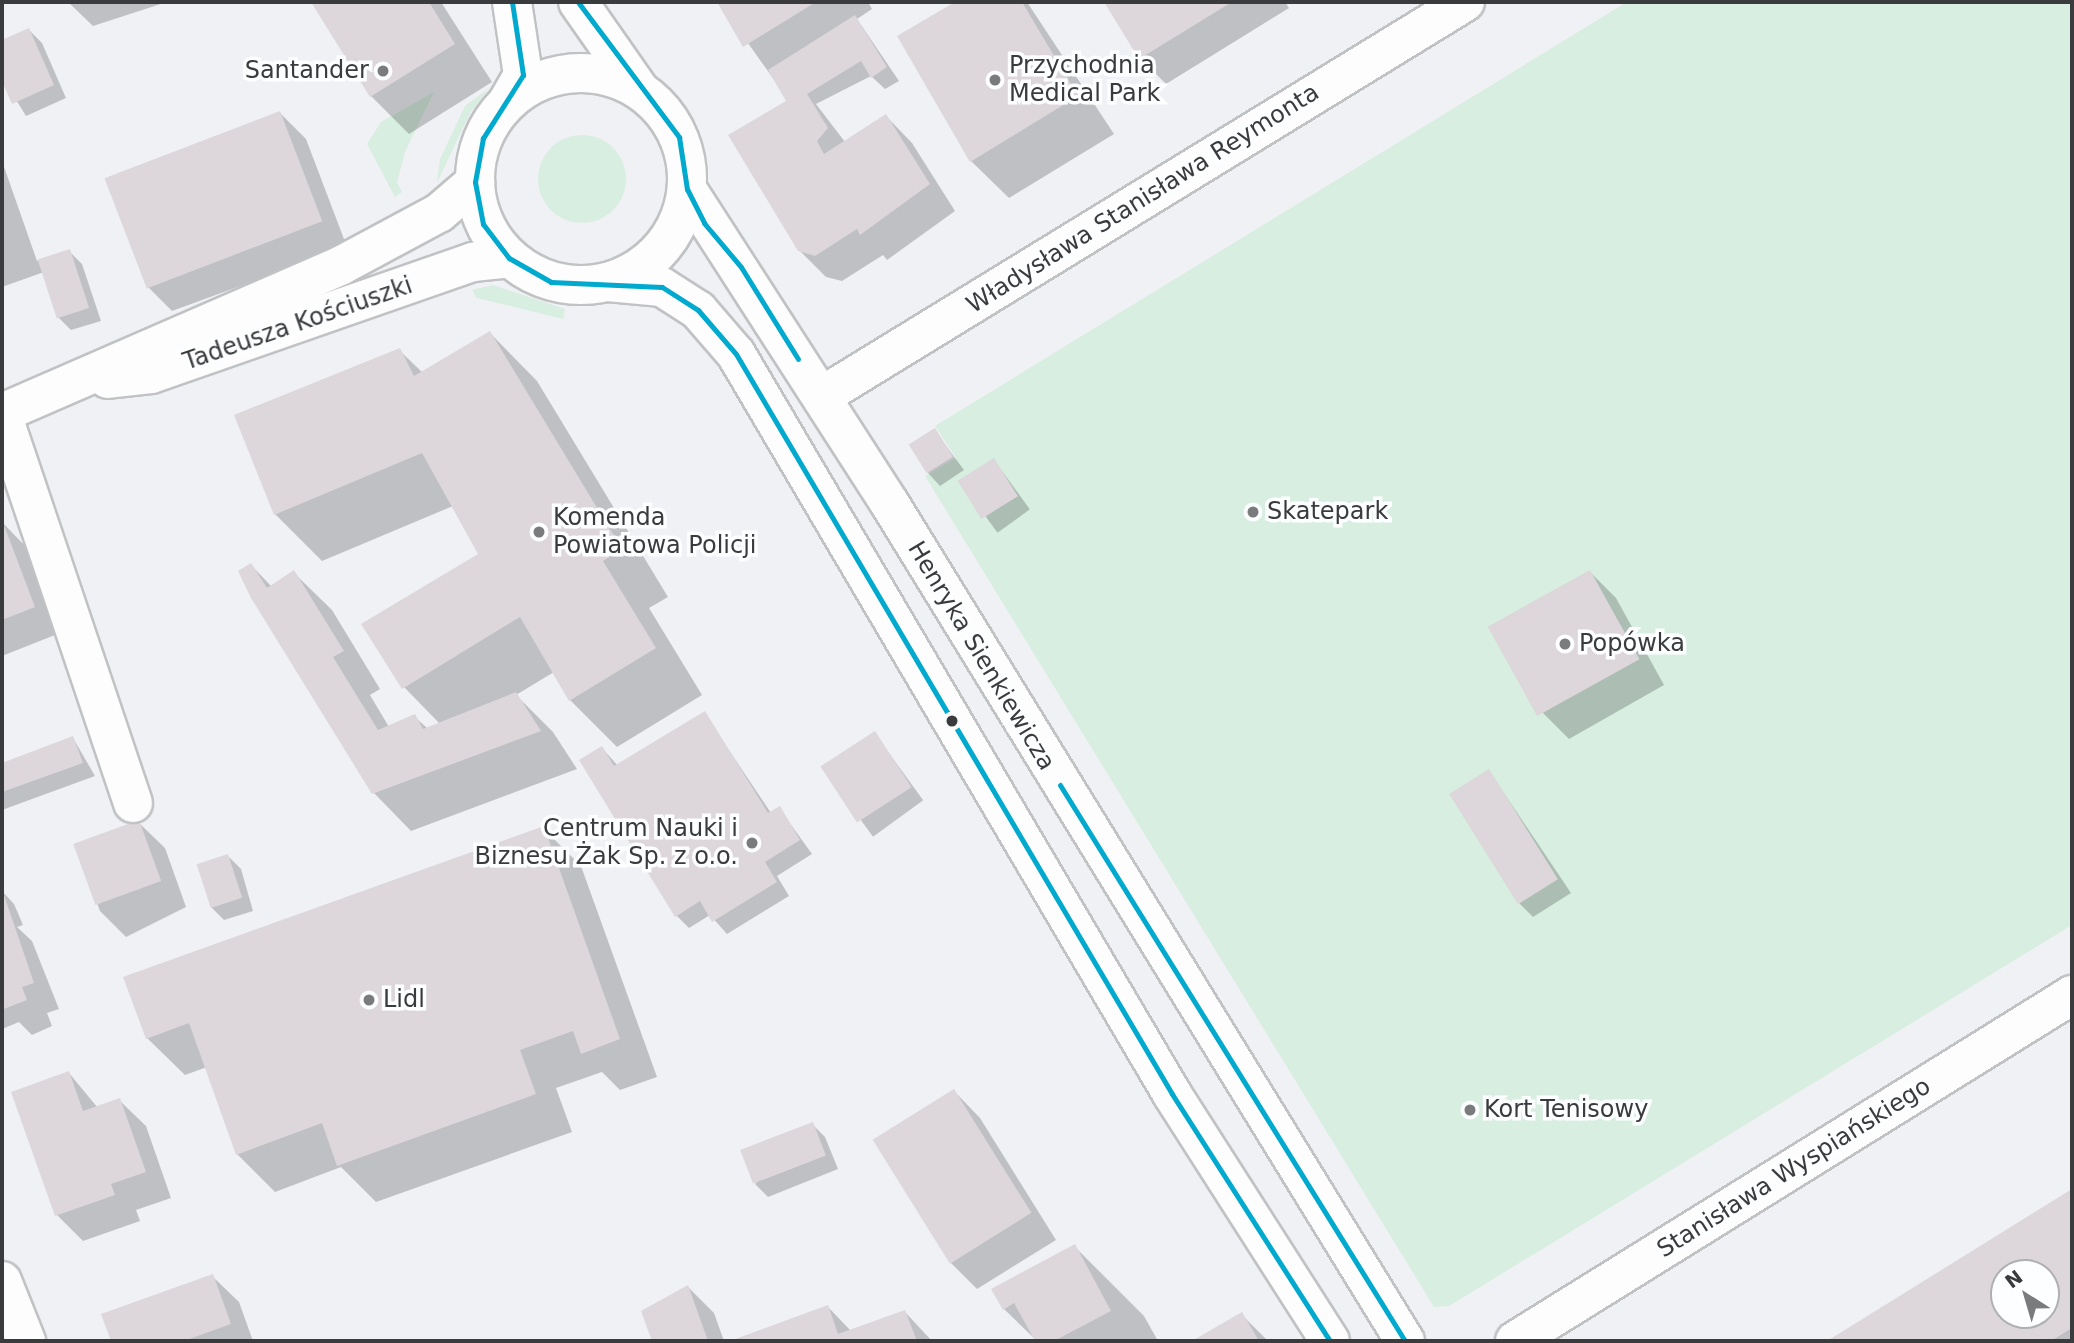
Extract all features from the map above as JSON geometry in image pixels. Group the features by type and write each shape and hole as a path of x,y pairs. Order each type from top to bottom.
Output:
{"street":[{"path":"512,2 523,75 483,138 475,182 484,224 509,258 551,282 608,282 662,287 698,310 736,354 1138,1038 1330,1341"},
{"path":"578,2 639,89 680,137 687,188 671,235 644,265 608,282"},
{"name":"Władysława Stanisława Reymonta","path":"813,383 1465,2"},
{"path":"508,101 537,82 571,72 607,75 639,89"},
{"name":"Tadeusza Kościuszki","path":"2,413 85,382 153,343 340,266 439,213 475,182"},
{"name":"Henryka Sienkiewicza","path":"687,188 813,383 1405,1341"},
{"name":"Tadeusza Kościuszki","path":"85,382 151,374 473,262 509,258"},
{"path":"2,413 133,803"},
{"name":"Stanisława Wyspiańskiego","path":"1515,1341 2072,995"},
{"path":"2,1281 26,1341"}],"green space":[{"path":"1627,2 2072,2 2072,925 1449,1306 1434,1307 925,476 956,458 935,426"},
{"path":"489,88 470,113 437,183 440,159 465,106"},
{"path":"434,92 405,152 397,182 402,192 395,197 367,144 381,122"},
{"path":"582,135 607,142 619,154 626,179 619,204 607,216 582,223 557,216 545,204 538,179 545,154 557,142"},
{"path":"493,285 565,309 563,319 477,298 472,290"}],"building":[{"name":"Santander","path":"311,2 429,2 455,44 370,97"},
{"path":"717,2 816,2 743,47"},
{"name":"Przychodnia Medical Park","path":"955,2 1022,2 1078,96 970,162 897,36"},
{"path":"1104,2 1232,2 1139,59"},
{"path":"855,15 887,67 871,78 861,61 807,94 828,128 817,141 824,154 886,114 930,184 860,235 857,229 815,256 798,251 728,135 786,101 768,70"},
{"path":"29,28 54,85 12,104 2,81 2,40"},
{"path":"280,111 322,221 147,289 104,178"},
{"path":"70,249 89,308 57,318 38,260"},
{"name":"Komenda Powiatowa Policji","path":"490,331 622,549 603,561 656,648 569,701 520,617 402,689 361,624 478,554 422,453 274,515 234,415 400,348 414,376"},
{"path":"935,428 953,457 927,473 909,444"},
{"path":"994,458 1018,496 981,519 958,481"},
{"path":"2,520 35,607 2,620"},
{"path":"251,563 267,588 294,570 344,651 333,657 378,730 415,714 423,729 516,692 541,731 372,794 251,598 238,571"},
{"name":"Popówka","path":"1590,570 1639,659 1537,716 1488,627"},
{"path":"705,711 768,813 780,806 800,840 765,862 777,882 712,922 700,901 675,917 579,760 602,746 614,766"},
{"path":"875,731 911,787 857,823 820,766"},
{"path":"73,736 83,763 2,792 2,763"},
{"path":"1489,769 1558,879 1518,904 1449,794"},
{"path":"139,820 161,881 95,905 73,844"},
{"name":"Lidl","path":"544,826 620,1039 581,1054 573,1031 520,1050 536,1094 337,1166 322,1123 236,1155 189,1023 146,1039 123,977"},
{"path":"228,854 242,898 211,908 197,864"},
{"path":"2,889 34,983 22,987 27,1000 4,1009"},
{"path":"69,1071 83,1111 120,1098 146,1172 111,1184 115,1195 55,1216 11,1092"},
{"path":"954,1089 1031,1213 950,1264 873,1140"},
{"path":"813,1122 826,1156 753,1184 740,1150"},
{"path":"2072,1189 2072,1328 2051,1341 1827,1341"},
{"path":"1075,1244 1111,1311 1054,1341 1035,1341 1014,1303 1003,1310 991,1289"},
{"path":"213,1274 231,1324 184,1341 111,1341 101,1314"},
{"path":"688,1285 708,1341 652,1341 641,1311"},
{"path":"828,1305 838,1334 905,1310 917,1341 730,1341"},
{"path":"1242,1312 1259,1341 1192,1341"}],"transit line":[{"path":"512,2 523,75 483,138 475,182 483,224 509,258 551,282 662,287 698,310 736,354 1172,1094 1330,1341"},
{"path":"578,2 679,137 687,189 704,223 741,267 798,359"},
{"path":"1060,785 1405,1341"}],"place":[{"name":"Santander","path":"383,71"},
{"name":"Przychodnia Medical Park","path":"995,80"},
{"name":"Skatepark","path":"1253,512"},
{"name":"Komenda Powiatowa Policji","path":"539,532"},
{"name":"Popówka","path":"1565,644"},
{"name":"Centrum Nauki i Biznesu Żak Sp. z o.o.","path":"752,843"},
{"name":"Lidl","path":"369,1000"},
{"name":"Kort Tenisowy","path":"1470,1110"}]}
